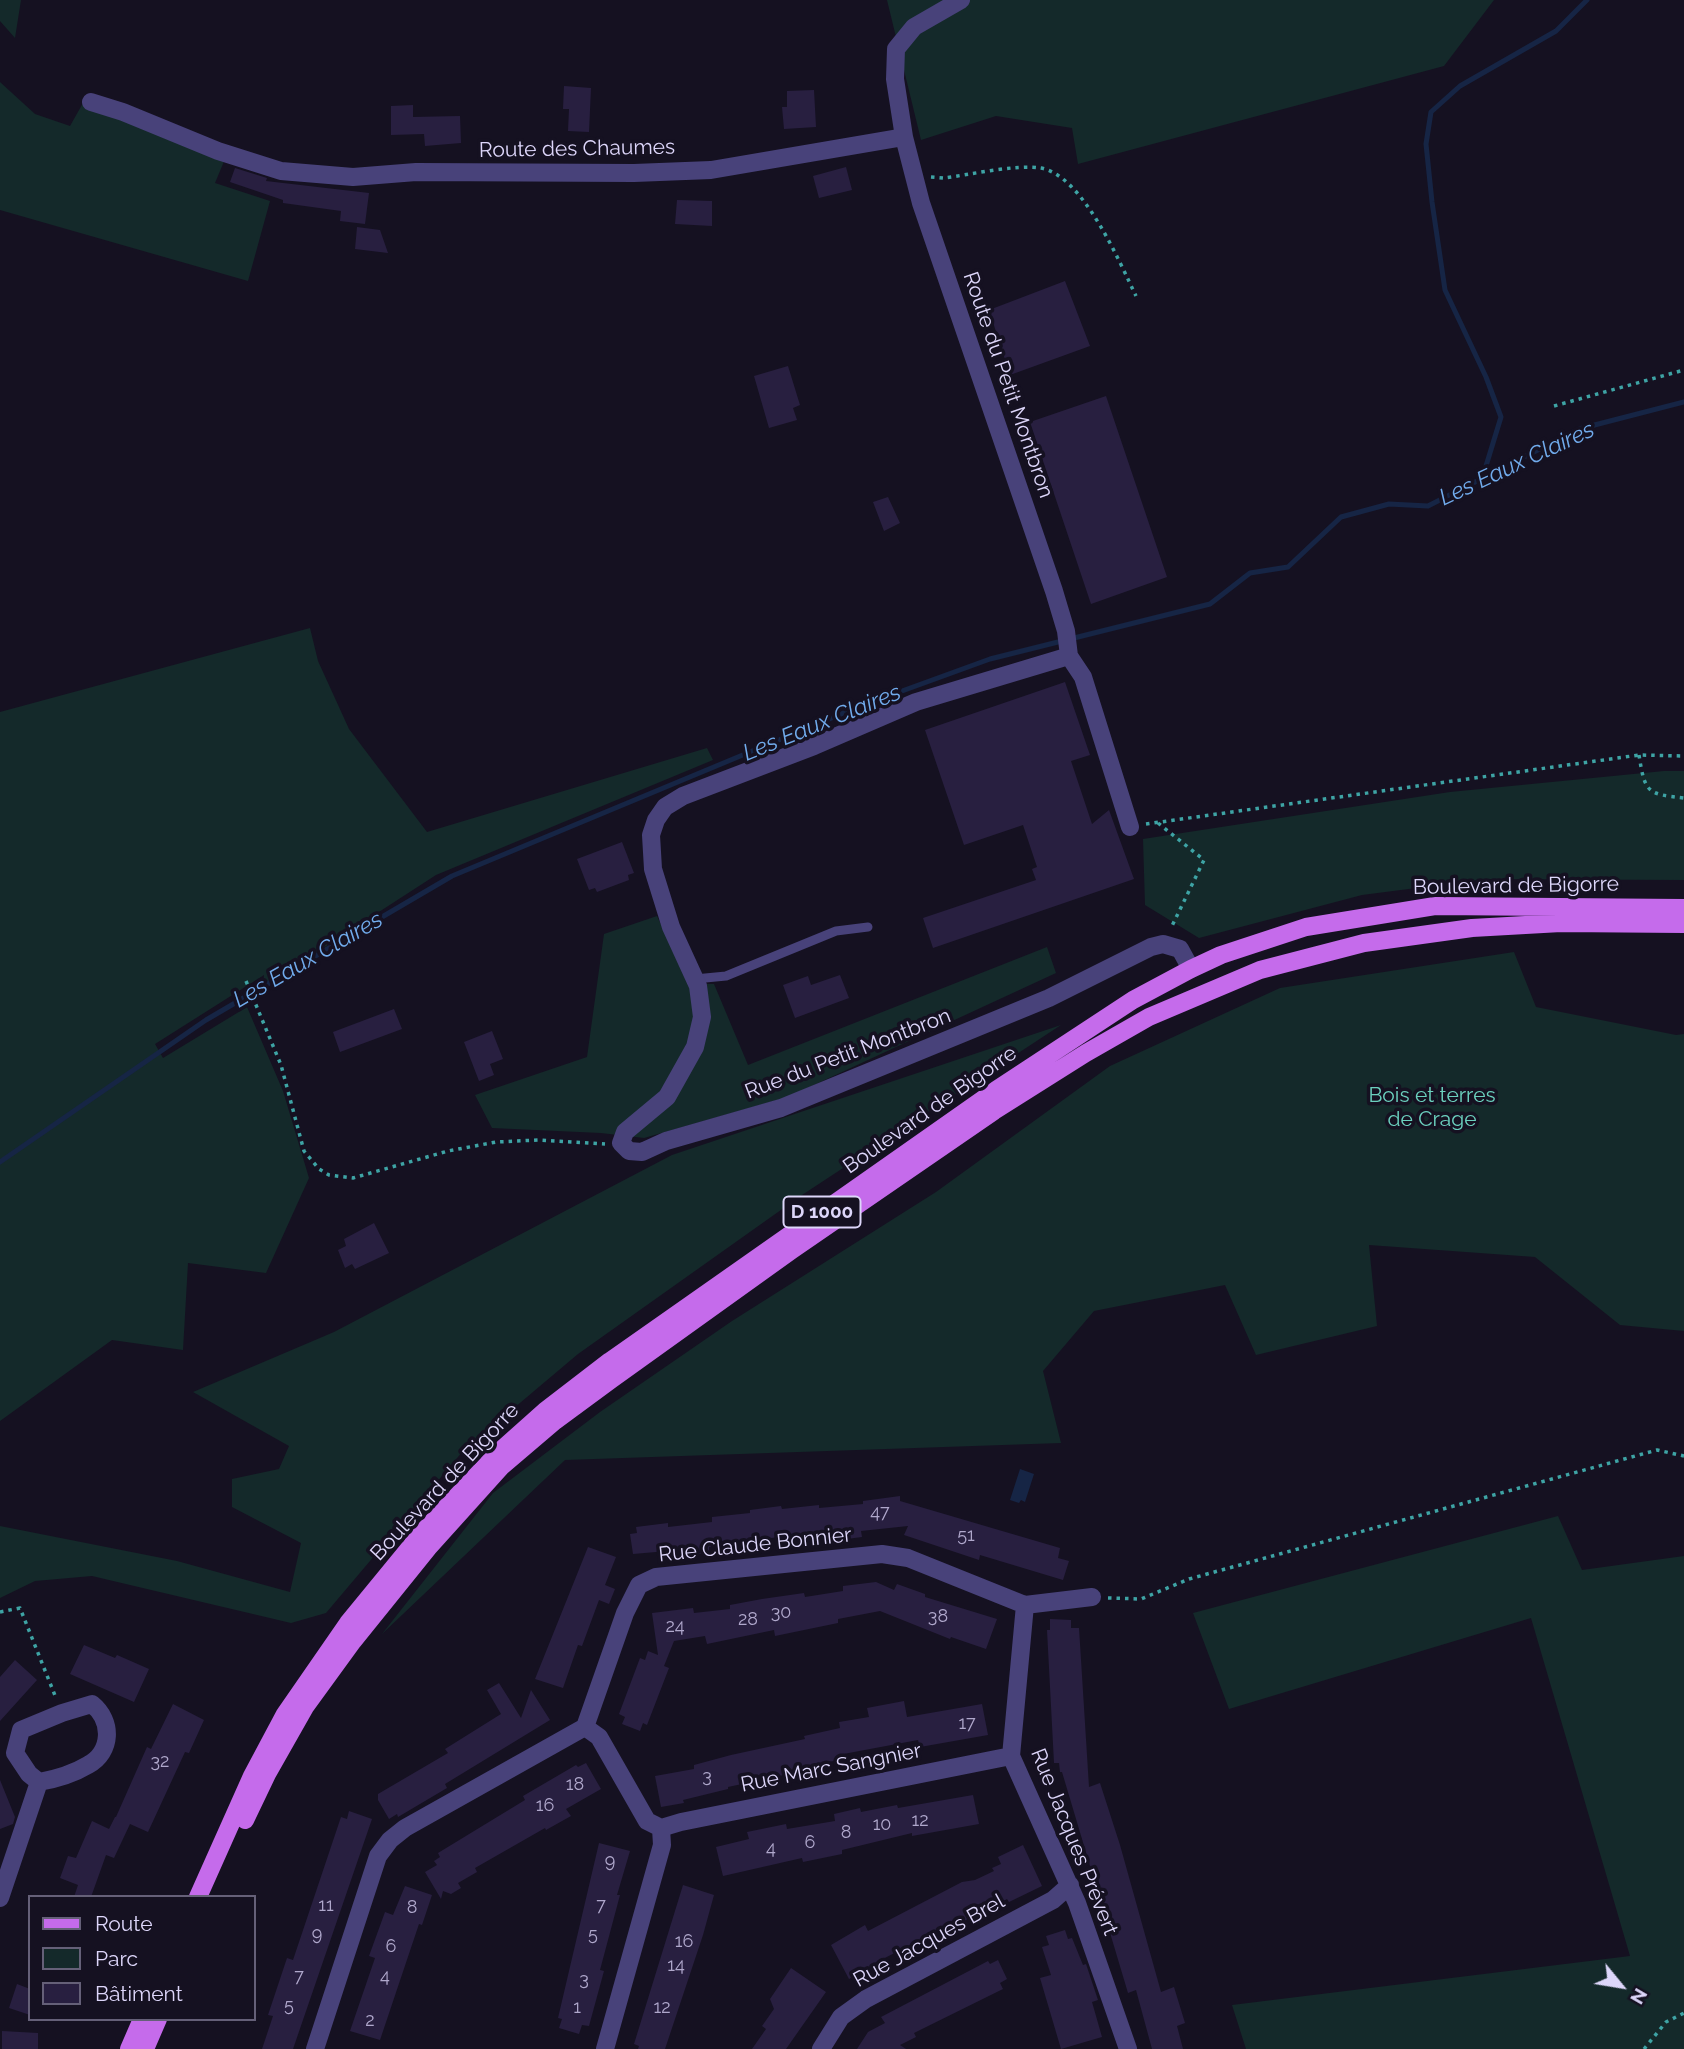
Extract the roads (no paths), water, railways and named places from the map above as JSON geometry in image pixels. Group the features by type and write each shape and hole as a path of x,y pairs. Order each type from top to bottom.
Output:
{"main road":[{"name":"Boulevard de Bigorre","path":"199,1895 252,1776 285,1714 348,1623 421,1534 499,1452 545,1411 610,1361 1042,1060 1133,1000 1191,969 1221,955 1306,927 1435,906 1684,908"},
{"name":"Boulevard de Bigorre","path":"211,1895 267,1774 305,1707 428,1548 501,1467 555,1421 612,1379 792,1250 994,1111 1149,1017 1260,970 1364,943 1472,928 1561,923 1684,924"},
{"path":"129,2049 141,2021"},
{"path":"145,2049 157,2021"}],"street":[{"path":"904,137 895,79 896,49 914,27 961,0"},
{"name":"Route des Chaumes","path":"91,102 218,151 281,171 353,177 416,172 634,173 711,170 904,137"},
{"name":"Route du Petit Montbron","path":"904,137 921,204 988,392 1066,631 1069,652 1083,677 1130,827"},
{"path":"695,979 671,927 653,869 651,835 656,820 665,807 683,796 814,746 916,702 1069,652"},
{"name":"Rue du Petit Montbron","path":"695,979 702,1017 695,1047 667,1097 625,1132 621,1143 629,1151 642,1152 666,1141 781,1108 1049,998 1151,947 1163,944 1180,949 1191,969"},
{"name":"Rue Claude Bonnier","path":"585,1727 625,1613 639,1585 656,1577 882,1553 908,1558 1025,1605 1092,1597"},
{"name":"Rue Jacques Prévert","path":"1025,1605 1011,1756 1069,1885 1128,2049"},
{"path":"92,1704 106,1720 108,1731 97,1759 54,1779 39,1782 29,1774 15,1752 20,1730 92,1704"},
{"path":"315,2049 315,2042 378,1856 390,1840 405,1828 585,1727 598,1737 647,1821 661,1828 662,1845 605,2049"},
{"name":"Rue Marc Sangnier","path":"661,1828 1011,1756"},
{"path":"0,1898 39,1782"},
{"name":"Rue Jacques Brel","path":"821,2049 841,2017 866,1999 1053,1900 1069,1885"}],"lane":[{"path":"695,979 726,975 836,932 868,927"}],"water":[{"path":"1020,1469 1034,1474 1025,1502 1021,1500 1019,1503 1010,1500"}],"waterway":[{"path":"1482,479 1501,417 1486,377 1445,290 1426,144 1431,112 1460,86 1556,31 1587,0"},
{"name":"Les Eaux Claires","path":"0,1162 206,1020 452,876 858,707 990,659 1210,604 1250,573 1288,567 1341,517 1389,504 1428,506 1579,429 1684,402"}],"park label":[{"name":"Bois et terres de Crage","path":"1432,1108"}]}
